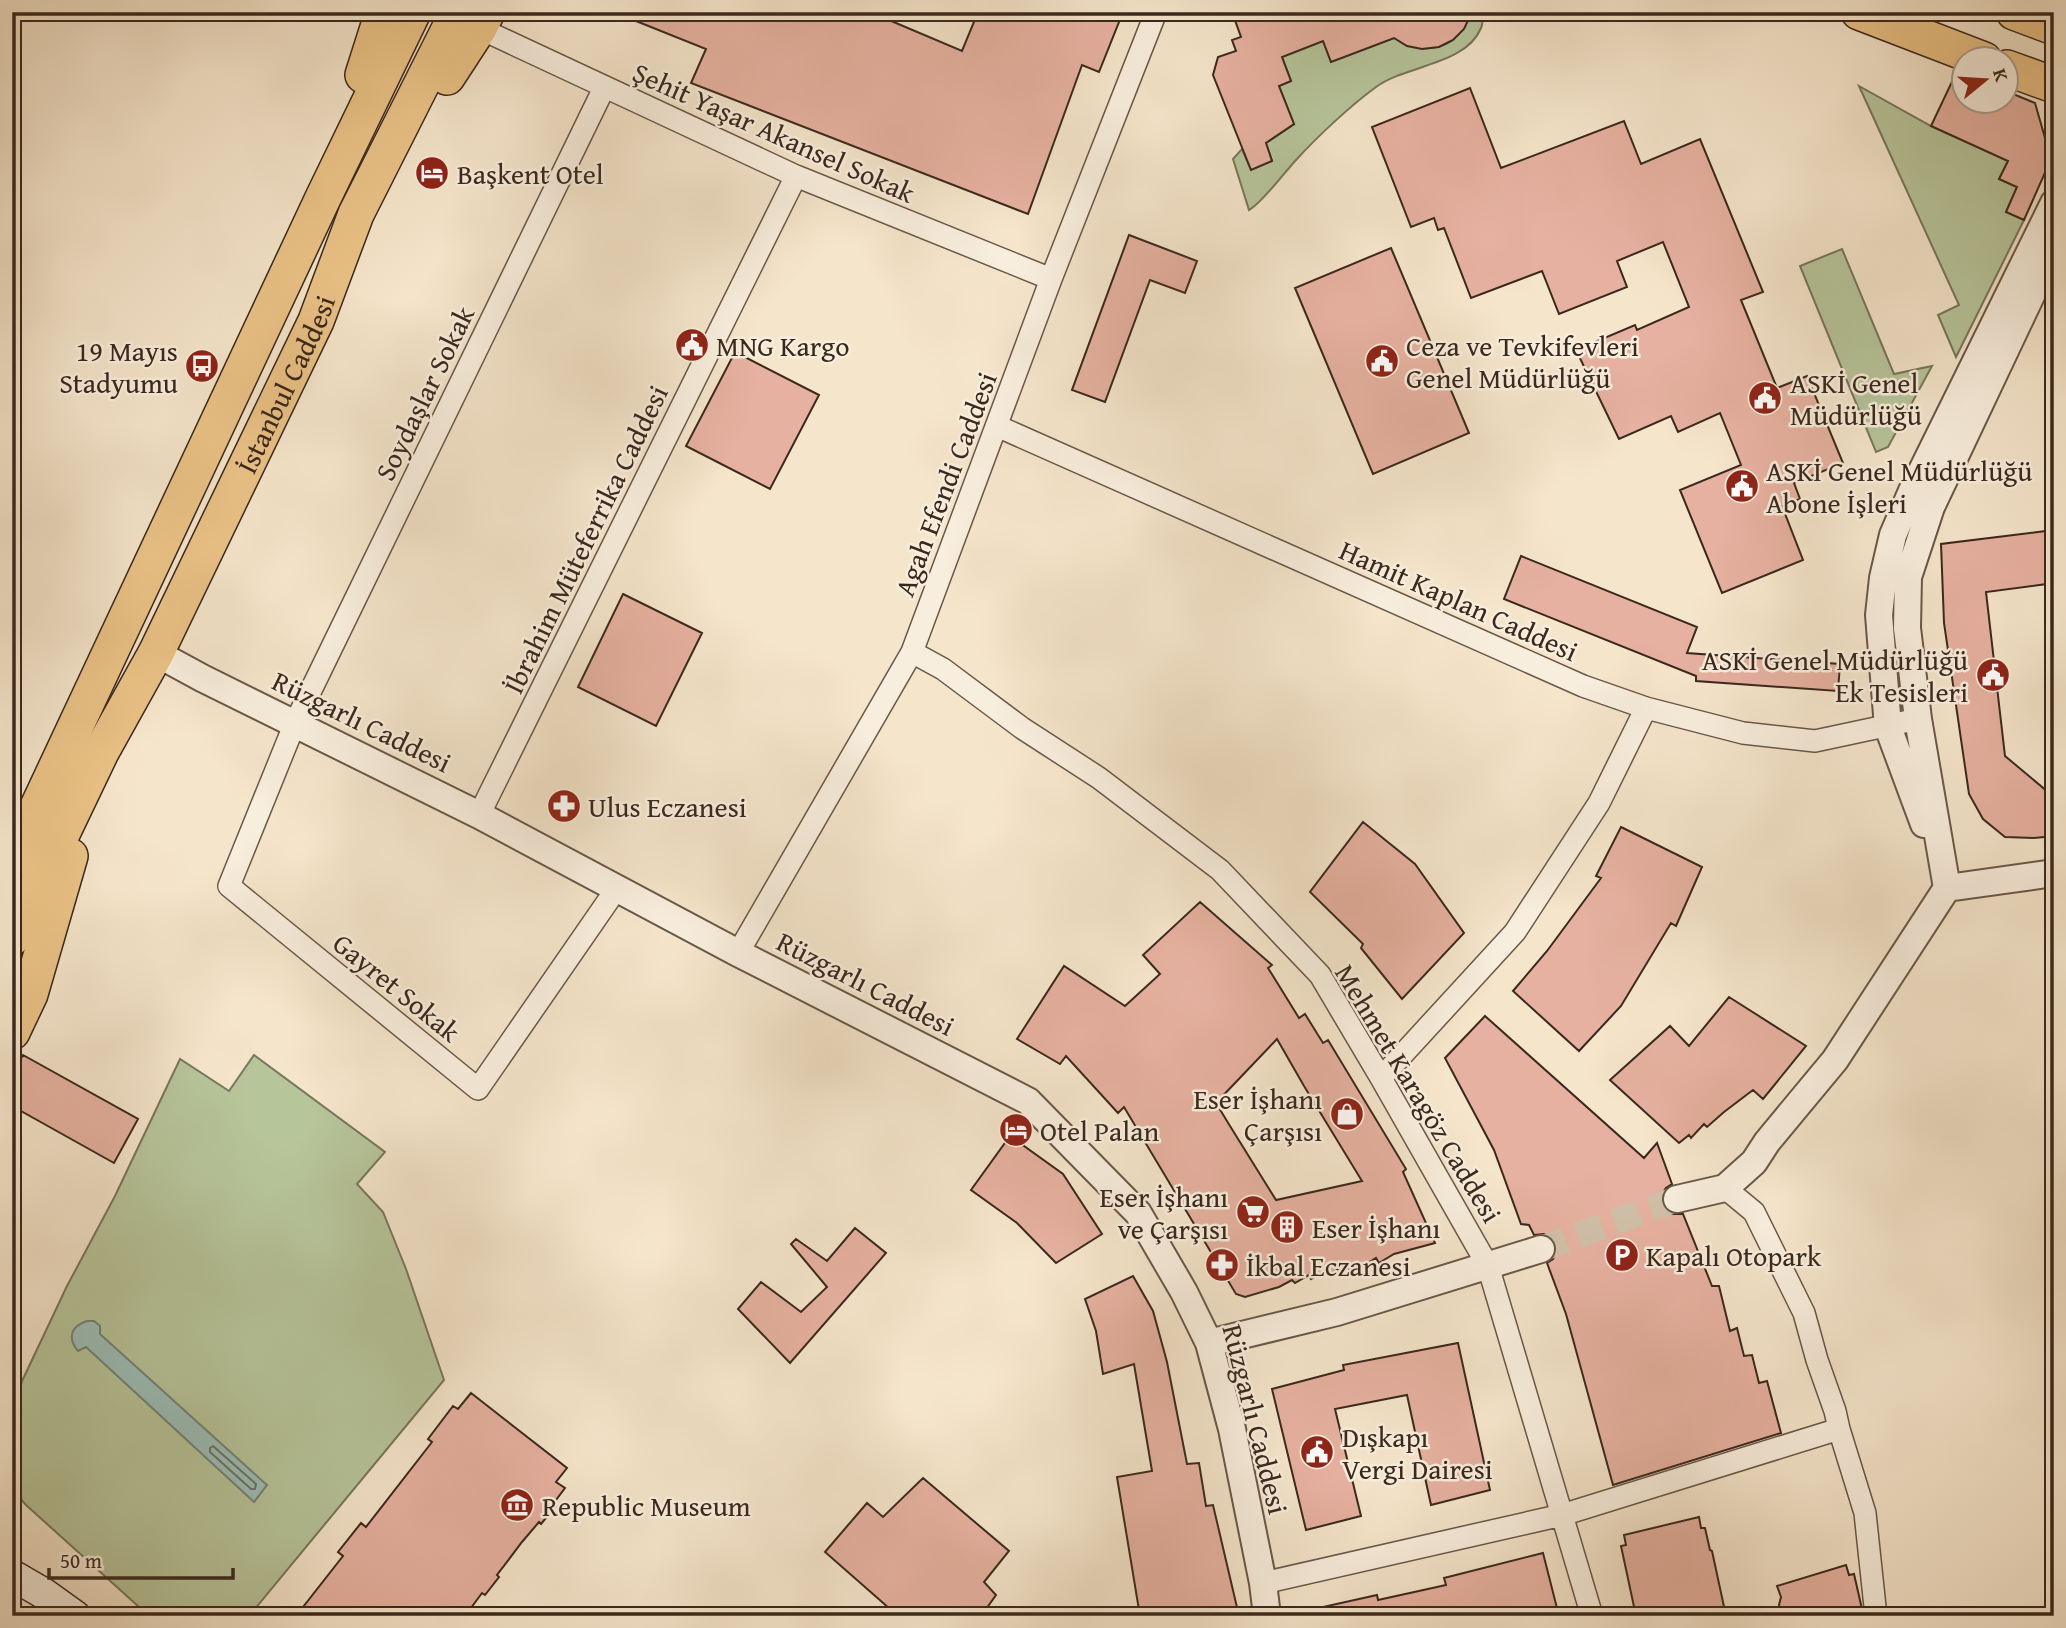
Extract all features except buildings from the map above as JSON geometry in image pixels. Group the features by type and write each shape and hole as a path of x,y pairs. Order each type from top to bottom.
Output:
{"main road":[{"path":"323,198 383,12"},
{"name":"İstanbul Caddesi","path":"12,938 86,745 323,198 413,12"},
{"path":"1859,12 1951,47"},
{"path":"2014,12 2054,27"},
{"name":"İstanbul Caddesi","path":"12,832 86,745 156,653 316,321 356,214 474,18"},
{"path":"2021,73 2054,85"},
{"name":"İstanbul Caddesi","path":"12,862 86,745"},
{"name":"İstanbul Caddesi","path":"12,1032 30,994 86,745"},
{"path":"12,1562 43,1593"},
{"path":"12,1575 75,1616"}],"street":[{"name":"Agah Efendi Caddesi","path":"738,953 912,652 1051,279 1156,12"},
{"name":"Şehit Yaşar Akansel Sokak","path":"474,18 604,88 796,176 1051,279"},
{"name":"Soydaşlar Sokak","path":"295,723 604,88"},
{"name":"İbrahim Müteferrika Caddesi","path":"479,814 796,176"},
{"path":"1947,888 1888,727 1879,615 1883,578 1894,535 1912,491 2054,202"},
{"path":"1677,1199 1725,1188 1755,1162 1767,1142 1835,1059 1947,888 1906,628 1908,577 1931,507 2054,247"},
{"name":"Hamit Kaplan Caddesi","path":"997,426 1583,686 1646,708 1743,733 1815,741 1919,719"},
{"name":"Mehmet Karagöz Caddesi","path":"912,652 943,670 1022,728 1099,778 1220,870 1320,975 1489,1266 1592,1616"},
{"name":"Rüzgarlı Caddesi","path":"156,653 479,814 738,953 1028,1101 1138,1213 1184,1292 1209,1343 1232,1429 1263,1583 1267,1616"},
{"path":"1381,1078 1515,932 1599,803 1646,708"},
{"name":"Gayret Sokak","path":"295,723 229,886 478,1089 617,888"},
{"path":"1947,888 2054,873"},
{"path":"1725,1188 1754,1212 1804,1313 1865,1513 1876,1616"},
{"path":"1209,1343 1337,1312 1541,1249"},
{"path":"1263,1583 1562,1515 1839,1429"}],"green space":[{"path":"1471,12 1483,12 1482,26 1462,50 1376,87 1324,131 1249,210 1233,159 1242,149 1251,170 1272,161 1266,143 1294,124 1279,86 1291,81 1282,57 1323,41 1331,62 1394,38 1418,47 1440,46 1458,35"},
{"path":"1859,86 1931,126 2008,161 1999,179 2017,187 2006,212 2024,220 1956,357 1938,315 1959,305"},
{"path":"1842,249 1894,374 1932,366 1888,447 1876,452 1800,266"},
{"path":"254,1055 385,1152 357,1184 383,1212 406,1269 444,1380 249,1616 149,1616 26,1505 12,1489 12,1408 67,1286 115,1196 180,1059 229,1091"}],"water":[{"path":"94,1321 100,1326 100,1334 267,1485 254,1502 86,1347 78,1351 72,1333 77,1326"}],"tunnel":[{"path":"1541,1249 1677,1199"}],"place":[{"name":"Başkent Otel","path":"432,173"},
{"name":"MNG Kargo","path":"692,345"},
{"name":"Ceza ve Tevkifevleri Genel Müdürlüğü","path":"1382,361"},
{"name":"19 Mayıs Stadyumu","path":"202,366"},
{"name":"ASKİ Genel Müdürlüğü","path":"1765,398"},
{"name":"ASKİ Genel Müdürlüğü Abone İşleri","path":"1742,486"},
{"name":"ASKİ Genel Müdürlüğü Ek Tesisleri","path":"1993,675"},
{"name":"Ulus Eczanesi","path":"564,806"},
{"name":"Eser İşhanı Çarşısı","path":"1347,1114"},
{"name":"Otel Palan","path":"1016,1130"},
{"name":"Eser İşhanı ve Çarşısı","path":"1253,1212"},
{"name":"Eser İşhanı","path":"1287,1227"},
{"name":"Kapalı Otopark","path":"1622,1255"},
{"name":"İkbal Eczanesi","path":"1222,1265"},
{"name":"Dışkapı Vergi Dairesi","path":"1317,1452"},
{"name":"Republic Museum","path":"517,1505"}]}
